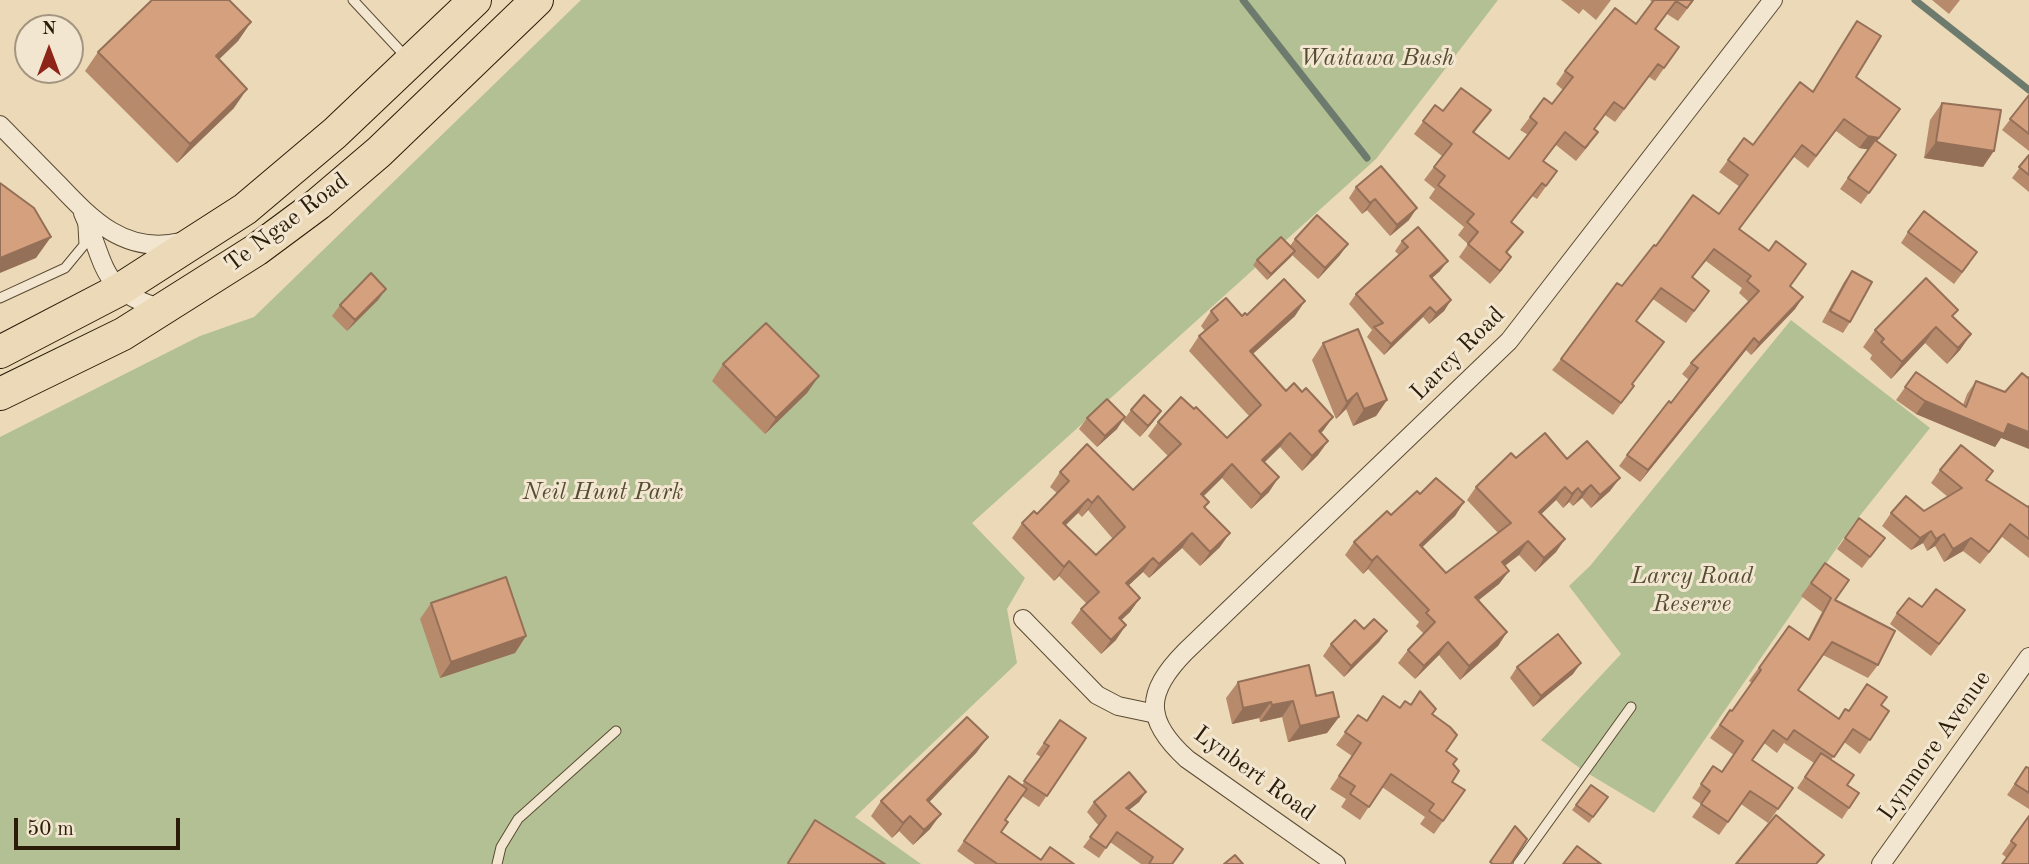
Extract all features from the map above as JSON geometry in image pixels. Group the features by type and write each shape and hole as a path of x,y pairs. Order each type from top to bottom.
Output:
{"highway":[{"name":"Te Ngae Road","path":"0,352 106,288 202,238 244,209 335,134 475,0"},
{"name":"Te Ngae Road","path":"0,394 122,334 256,250 318,204 379,152 537,0"}],"street":[{"name":"Larcy Road","path":"1156,714 1158,689 1175,662 1509,341 1773,0"},
{"path":"0,125 81,210 107,229 134,242 169,245 202,238"},
{"path":"81,210 95,239 106,288 164,309"},
{"path":"1023,619 1097,695 1118,706 1156,714"},
{"name":"Lynmore Avenue","path":"1881,864 2029,657"},
{"name":"Lynbert Road","path":"1156,714 1158,726 1168,742 1187,759 1336,864"}],"lane":[{"path":"353,0 411,62"},
{"path":"0,298 65,268 84,245 81,210"},
{"path":"1518,864 1631,706"},
{"path":"497,864 501,847 518,819 616,731"}],"green space":[{"name":"Neil Hunt Park","path":"581,0 1498,0 1376,159 972,523 1025,578 1007,609 1017,663 855,817 921,864 0,864 0,437 200,336 254,317"},
{"name":"Larcy Road Reserve","path":"1791,320 1930,428 1854,523 1654,813 1584,771 1541,740 1621,654 1569,586 1590,566"}],"building":[{"path":"152,0 229,0 251,22 216,56 247,89 190,144 98,52"},
{"path":"1654,0 1693,0 1687,8 1676,1 1655,29 1679,47 1664,68 1658,64 1624,109 1614,102 1594,129 1598,132 1585,148 1565,132 1543,161 1557,171 1546,186 1542,183 1511,222 1523,232 1506,252 1511,257 1500,271 1468,244 1478,232 1467,222 1474,214 1438,185 1445,176 1434,167 1452,144 1423,121 1435,105 1443,111 1461,88 1491,110 1473,132 1509,159 1537,123 1530,117 1544,98 1552,104 1573,77 1565,71 1615,8 1636,24"},
{"path":"1857,21 1881,36 1856,77 1900,109 1879,138 1868,136 1844,119 1816,156 1802,145 1739,229 1769,251 1776,241 1806,264 1790,286 1803,297 1759,343 1754,338 1648,470 1627,455 1698,368 1691,363 1759,291 1747,281 1751,276 1714,249 1692,277 1709,291 1694,311 1661,288 1636,321 1664,342 1621,403 1561,359 1617,283 1622,286 1654,245 1656,246 1693,195 1719,214 1748,175 1728,160 1744,138 1753,145 1800,82 1813,92"},
{"path":"2029,95 2029,134 2010,119"},
{"path":"1942,103 2001,110 1994,151 1936,142"},
{"path":"1875,140 1896,155 1869,193 1848,178"},
{"path":"2029,155 2029,175 2019,167"},
{"path":"1381,166 1417,208 1397,225 1375,199 1370,203 1356,187"},
{"path":"0,183 34,208 51,237 0,258"},
{"path":"1924,211 1977,252 1962,272 1908,232"},
{"path":"1317,215 1348,244 1325,268 1295,239"},
{"path":"1418,227 1448,261 1430,276 1451,300 1436,313 1430,307 1391,344 1374,327 1383,323 1356,294 1408,247 1402,241"},
{"path":"1281,237 1295,251 1271,274 1257,260"},
{"path":"1852,271 1872,282 1850,322 1830,311"},
{"path":"371,273 386,289 355,320 340,305"},
{"path":"1926,278 1958,310 1952,316 1971,334 1958,348 1936,327 1902,362 1881,342 1884,339 1875,330"},
{"path":"1284,279 1305,301 1250,351 1286,391 1294,383 1302,392 1306,388 1333,417 1319,431 1328,441 1312,456 1290,433 1262,460 1279,477 1261,495 1232,464 1201,494 1209,502 1204,507 1230,533 1210,552 1192,533 1159,564 1153,558 1126,583 1140,598 1119,618 1126,625 1111,640 1081,609 1099,592 1069,561 1064,567 1022,523 1034,511 1037,514 1069,481 1060,472 1087,444 1133,490 1181,444 1158,422 1181,397 1194,409 1196,407 1227,438 1261,405 1199,336 1218,320 1211,311 1226,298 1242,316 1245,313 1247,315","holes":["1098,496 1125,527 1096,555 1063,523 1088,499 1092,503"]},
{"path":"766,323 819,376 776,418 723,364"},
{"path":"1358,329 1387,400 1364,409 1357,393 1347,402 1323,343"},
{"path":"1916,372 1966,407 1976,381 2005,392 2022,373 2029,377 2029,432 2008,424 2004,434 1925,401 1905,387"},
{"path":"1144,395 1161,411 1148,426 1131,410"},
{"path":"1107,399 1125,417 1105,436 1087,418"},
{"path":"1545,433 1567,459 1587,441 1620,478 1600,495 1591,485 1582,493 1578,488 1572,494 1565,487 1539,512 1565,539 1544,558 1528,541 1502,562 1509,571 1475,597 1507,632 1469,666 1448,642 1424,666 1408,650 1435,622 1426,613 1429,610 1377,556 1372,561 1354,542 1387,511 1391,515 1417,491 1420,494 1436,478 1464,502 1420,545 1446,573 1511,523 1476,487 1511,453 1516,458"},
{"path":"1961,445 1993,471 1986,480 2029,506 2029,539 2010,524 1989,552 1971,538 1953,549 1944,534 1936,539 1931,531 1920,538 1891,513 1906,496 1924,511 1962,488 1940,470"},
{"path":"1859,518 1885,538 1870,557 1845,538"},
{"path":"1825,563 1849,580 1835,600 1895,631 1878,665 1832,642 1798,690 1839,719 1845,709 1849,711 1867,684 1887,697 1881,705 1889,711 1870,740 1853,729 1834,757 1794,730 1787,740 1773,730 1752,760 1793,788 1778,809 1750,791 1728,822 1701,804 1710,791 1701,784 1713,766 1722,772 1743,741 1720,725 1761,670 1759,668 1789,626 1809,640 1831,598 1811,583"},
{"path":"506,577 526,636 451,662 431,603"},
{"path":"1936,589 1965,610 1939,644 1897,613 1909,598 1922,607"},
{"path":"1374,619 1387,631 1351,666 1331,644 1355,620 1364,629"},
{"path":"1558,634 1581,663 1541,696 1517,667"},
{"path":"1309,665 1316,696 1333,692 1339,717 1300,726 1293,701 1243,708 1238,682"},
{"path":"1420,691 1436,709 1432,714 1457,735 1446,751 1457,759 1453,764 1459,771 1452,782 1465,790 1443,821 1429,811 1434,804 1391,774 1369,807 1350,794 1355,786 1339,776 1361,743 1345,732 1358,715 1367,721 1383,696 1400,708 1405,701 1411,705"},
{"path":"967,717 988,737 927,800 941,814 924,830 910,816 903,823 881,801"},
{"path":"1060,720 1086,738 1047,796 1024,781 1049,746 1044,743"},
{"path":"1821,753 1854,775 1847,785 1859,793 1849,808 1805,777"},
{"path":"2026,767 2029,768 2029,793 2015,784"},
{"path":"1129,772 1146,792 1126,808 1183,849 1172,864 1149,864 1153,857 1117,832 1106,848 1090,837 1106,816 1094,802"},
{"path":"1009,776 1027,789 1005,820 1008,822 1001,832 1041,860 1050,847 1074,864 996,864 964,841"},
{"path":"1591,785 1608,797 1593,817 1576,805"},
{"path":"1776,815 1824,855 1816,864 1736,864"},
{"path":"2029,816 2029,864 2002,864 2016,845 2011,841"},
{"path":"815,820 885,864 789,864"},
{"path":"1515,826 1527,839 1511,864 1493,864 1490,862"},
{"path":"1577,846 1601,864 1563,864"},
{"path":"1235,855 1243,864 1224,864"}],"waterway":[{"path":"1243,0 1367,158"},
{"path":"1915,0 2029,90"}],"park label":[{"name":"Waitawa Bush","path":"1377,59"}]}
